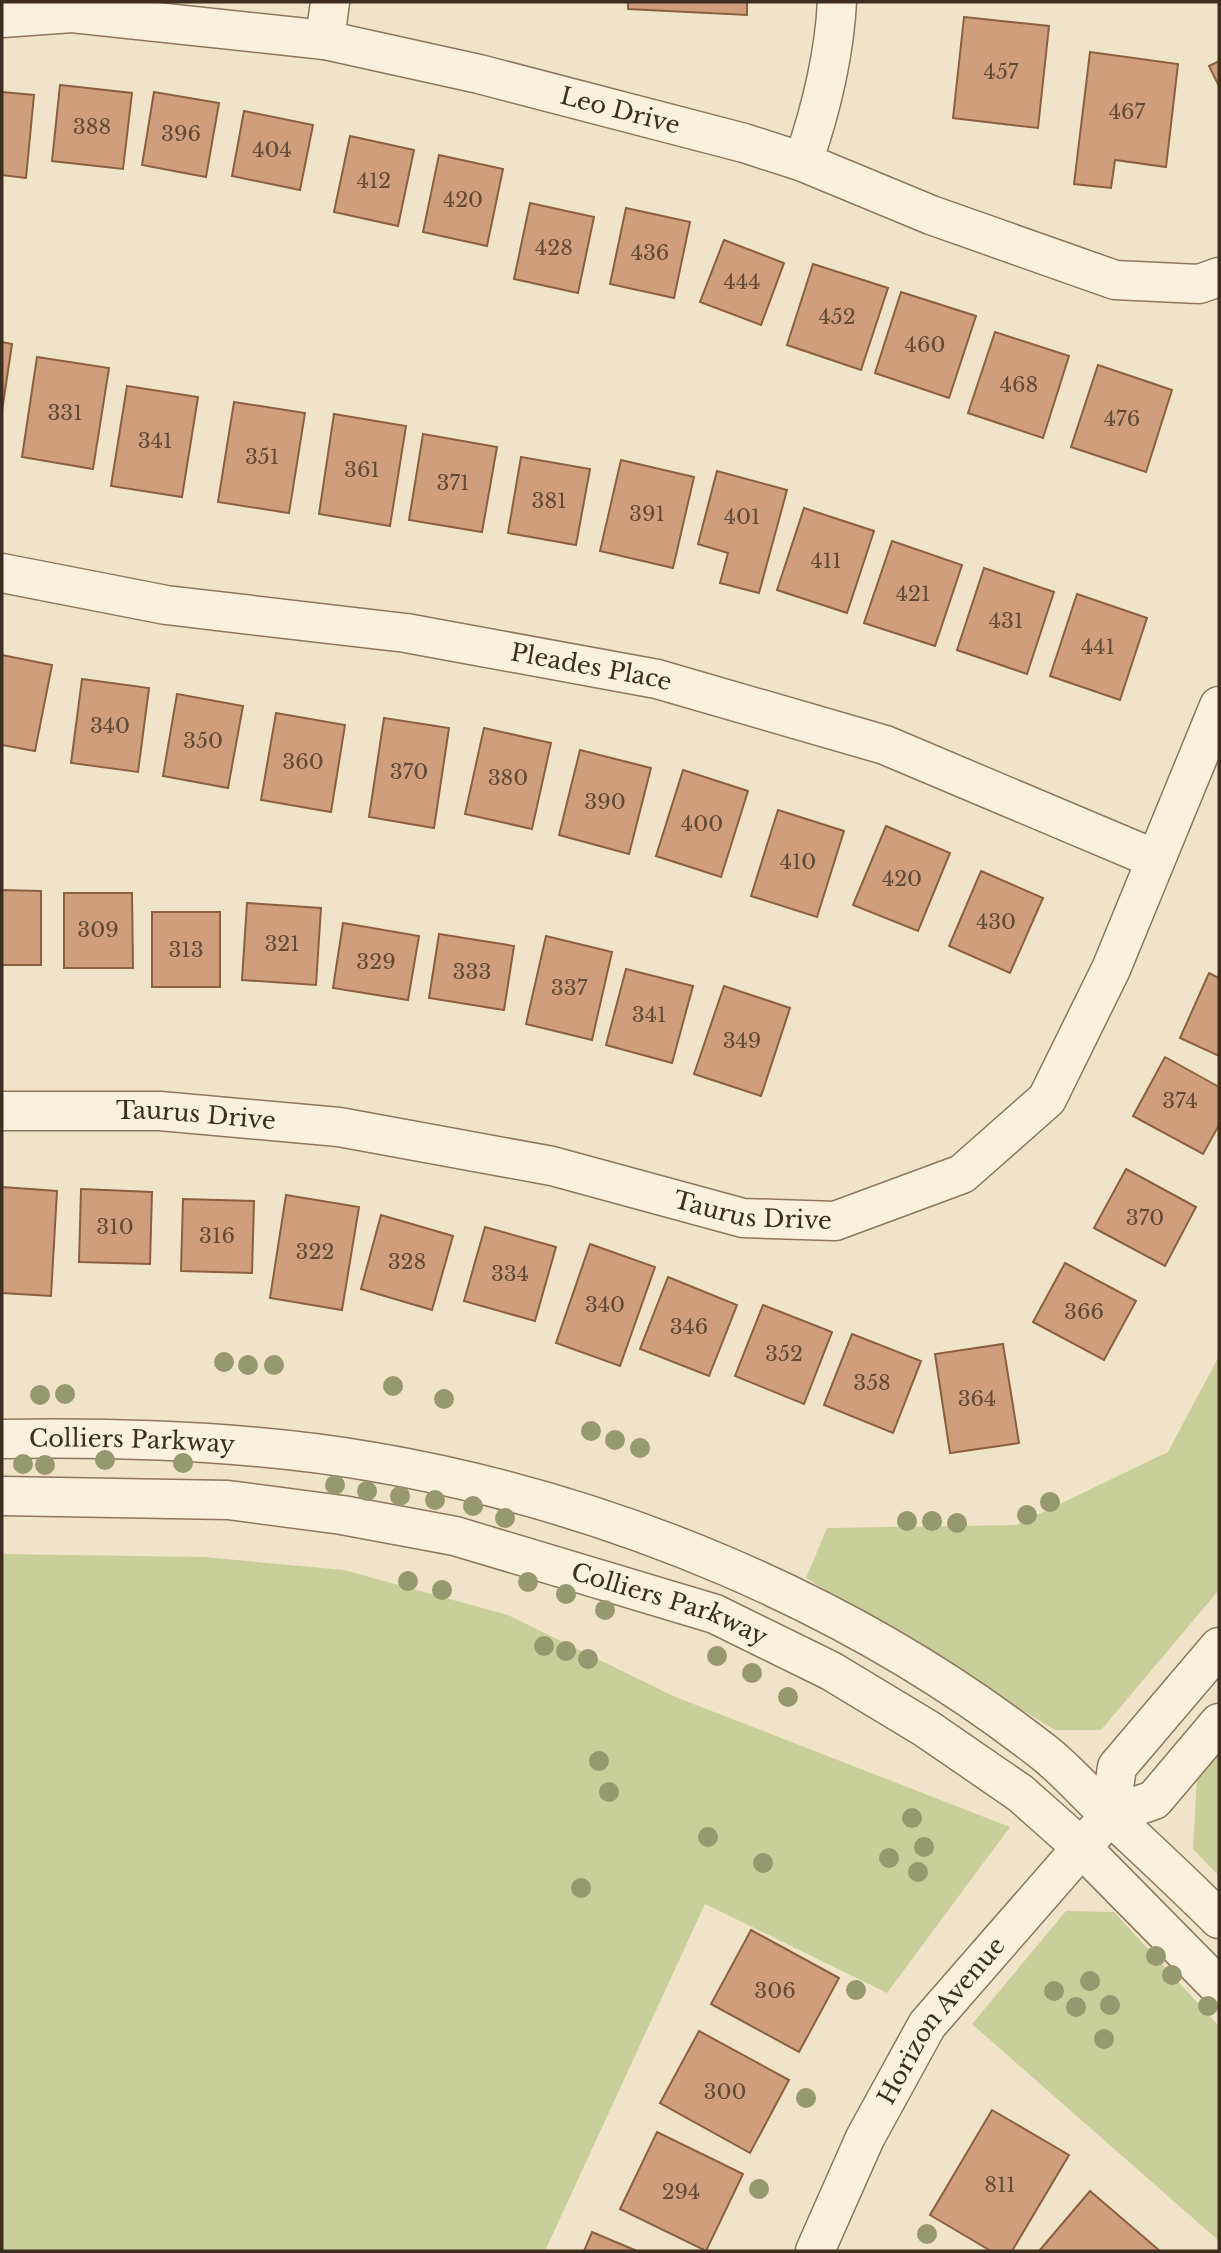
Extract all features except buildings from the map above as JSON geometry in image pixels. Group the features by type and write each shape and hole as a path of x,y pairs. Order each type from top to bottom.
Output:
{"street":[{"path":"325,40 330,2"},
{"path":"803,163 817,121 835,40 837,2"},
{"name":"Leo Drive","path":"2,18 72,13 325,40 479,74 744,143 803,163 931,215 1115,280 1199,284 1219,277"},
{"name":"Pleades Place","path":"2,573 166,605 406,633 657,679 885,745 1155,859"},
{"name":"Taurus Drive","path":"2,1111 160,1111 339,1127 552,1166 743,1218 835,1221 962,1174 1047,1099 1111,969 1219,706"},
{"name":"Colliers Parkway","path":"2,1439 138,1441 234,1446 374,1462 485,1486 586,1514 688,1552 787,1594 884,1646 978,1705 1044,1752 1219,1919"},
{"name":"Colliers Parkway","path":"2,1496 228,1500 342,1515 455,1536 715,1614 831,1671 928,1729 1020,1793 1081,1847 1219,1987"},
{"path":"1219,1647 1117,1767 1110,1815 1154,1800 1219,1723"},
{"name":"Horizon Avenue","path":"815,2251 865,2138 927,2025 1110,1815"}],"green space":[{"path":"1219,1356 1219,1590 1101,1730 1055,1730 806,1578 827,1528 1016,1525 1168,1452"},
{"path":"2,1554 204,1557 344,1570 508,1615 673,1696 1010,1827 887,1993 705,1904 545,2251 2,2251"},
{"path":"1219,1751 1219,1876 1193,1849 1197,1777"},
{"path":"1066,1911 1114,1912 1219,2026 1219,2241 972,2024"}]}
